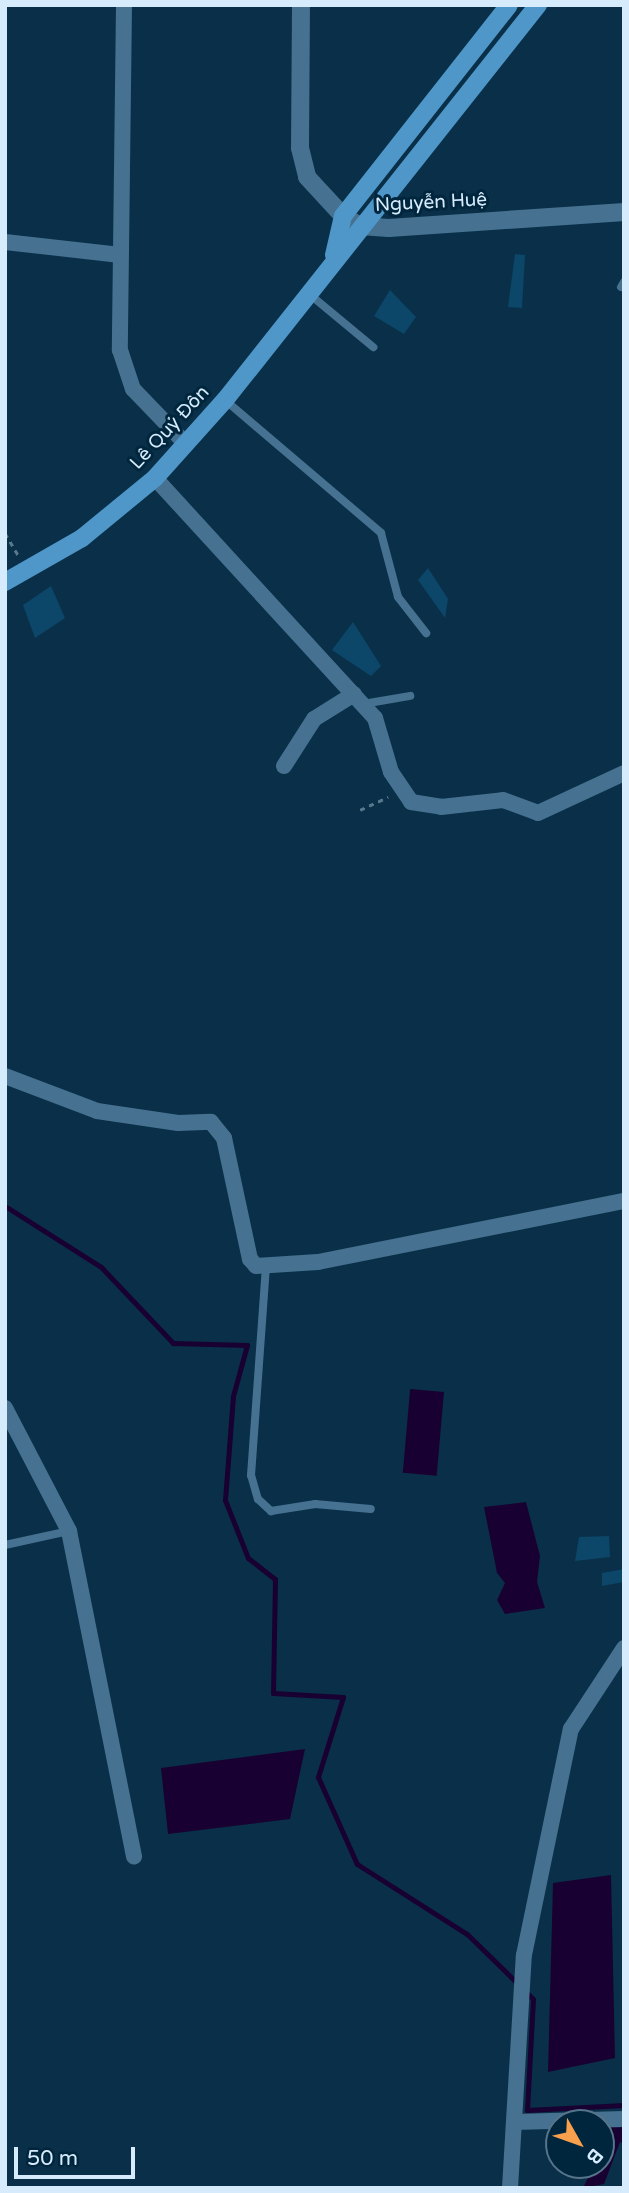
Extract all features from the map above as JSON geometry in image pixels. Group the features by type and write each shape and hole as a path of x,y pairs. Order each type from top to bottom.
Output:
{"main road":[{"name":"Lê Quý Đôn","path":"332,265 343,216 509,5"},
{"name":"Lê Quý Đôn","path":"5,582 82,538 155,478 225,400 360,226 538,5"}],"street":[{"path":"124,5 120,350 133,389 186,444"},
{"name":"Nguyễn Huệ","path":"301,5 300,148 307,177 343,216 360,226 388,228 624,212"},
{"path":"5,242 120,255"},
{"path":"155,478 359,699 374,718 400,791 422,807 503,800 538,813 624,773"},
{"path":"284,766 314,719 359,699"},
{"path":"5,1076 97,1111 178,1123 211,1122 224,1138 250,1259 266,1266 318,1262 624,1202"},
{"path":"5,1408 68,1531 134,1857"},
{"path":"510,2188 524,1955 571,1729 624,1648"},
{"path":"514,2122 624,2119"}],"lane":[{"path":"307,293 373,347"},
{"path":"225,400 381,533 398,597 426,633"},
{"path":"359,699 410,696"},
{"path":"266,1266 251,1475 258,1499 271,1511 315,1504 371,1509"},
{"path":"5,1545 68,1531"}],"path":[{"path":"5,533 27,571"},
{"path":"360,810 400,791"}],"shaded area":[{"path":"410,1389 444,1392 437,1476 403,1473"},
{"path":"526,1502 540,1556 537,1582 545,1608 505,1614 497,1600 505,1583 497,1573 484,1507"},
{"path":"305,1749 290,1819 168,1834 161,1768"},
{"path":"611,1875 615,2058 548,2072 553,1883"},
{"path":"624,2125 624,2144 620,2142 615,2155 615,2126"},
{"path":"587,2179 606,2179 604,2184 583,2188"}],"building":[{"path":"515,254 525,255 522,308 508,307"},
{"path":"390,290 416,317 404,334 374,316"},
{"path":"428,568 448,599 445,618 418,580"},
{"path":"51,586 65,618 35,638 23,605"},
{"path":"353,622 381,666 371,676 332,650"},
{"path":"609,1536 610,1557 575,1561 579,1537"},
{"path":"624,1569 624,1582 602,1586 602,1573"}],"waterway":[{"path":"5,1206 101,1267 173,1343 247,1345 233,1396 225,1500 248,1558 275,1579 273,1693 343,1697 318,1777 357,1864 467,1934 519,1985"},
{"path":"526,1992 533,1999 527,2110 624,2105"}]}
